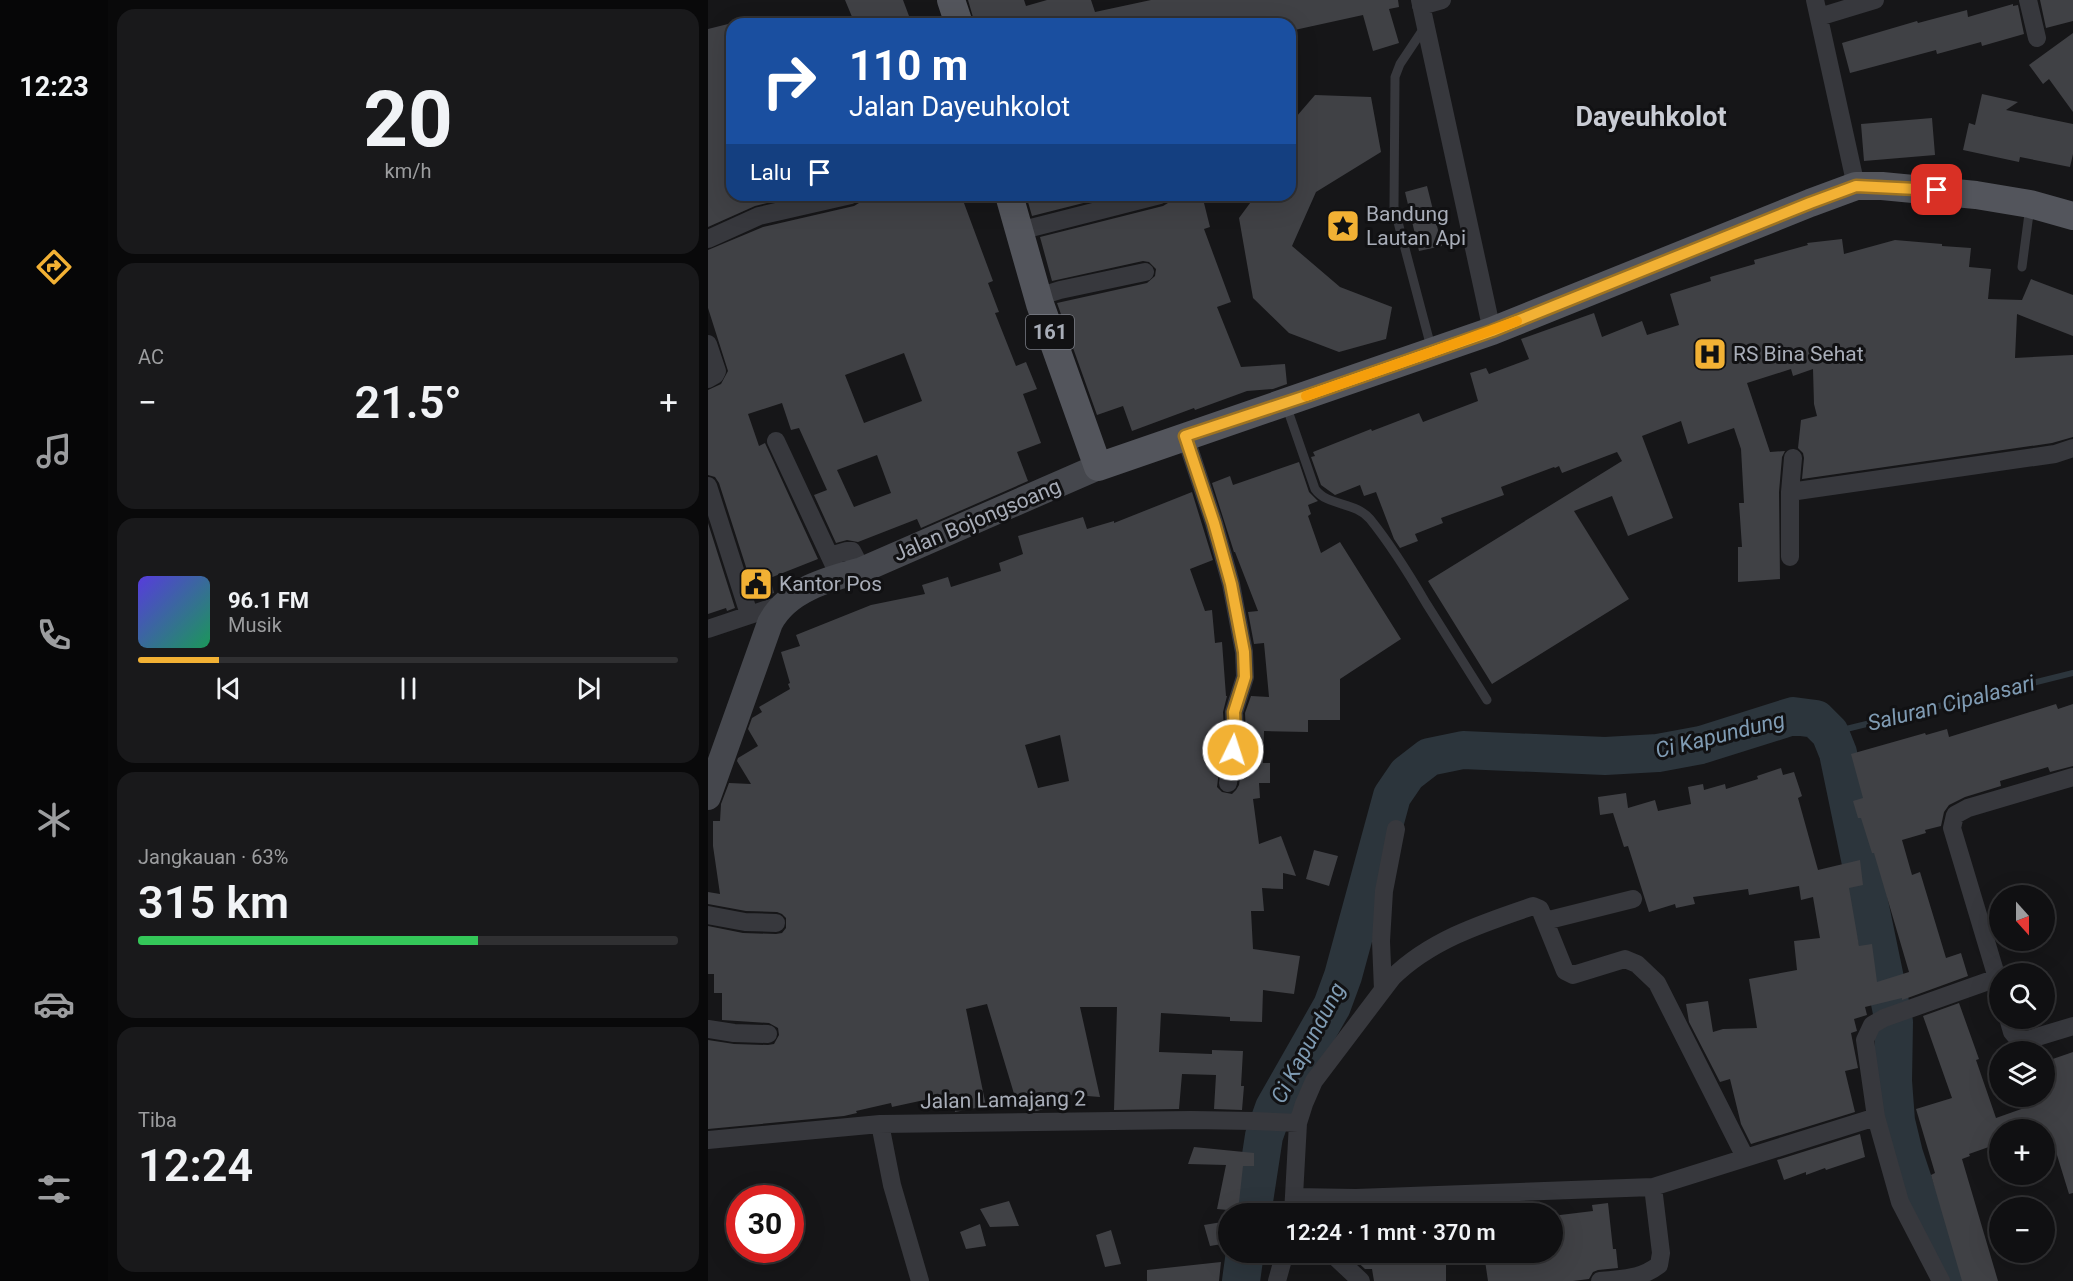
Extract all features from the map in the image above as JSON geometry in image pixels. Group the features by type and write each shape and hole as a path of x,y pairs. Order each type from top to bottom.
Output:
{"main road":[{"path":"951,0 956,18"},
{"path":"1098,467 1492,331 1856,186 1937,190 2030,204 2073,216"},
{"name":"161","path":"1011,201 1038,297 1098,467"},
{"name":"Jalan Bojongsoang","path":"708,797 770,623 783,604 844,567 1098,467"}],"street":[{"path":"1443,0 1420,3 1492,331"},
{"path":"1856,186 1817,8 1875,0"},
{"path":"2028,0 2037,38"},
{"path":"708,238 759,216 825,201"},
{"path":"1019,231 1136,201"},
{"path":"1038,297 1060,290 1145,272"},
{"path":"708,344 717,371 708,379"},
{"path":"1185,436 1214,523 1231,584 1244,652 1245,677 1234,712 1235,733 1228,783"},
{"path":"776,441 844,567"},
{"path":"1790,492 2055,454 2073,448"},
{"path":"1790,557 1790,492 1793,458"},
{"path":"708,486 749,614"},
{"path":"708,629 783,604"},
{"path":"1992,963 1952,828 1955,815 1968,808 2073,777"},
{"path":"1383,990 1381,941 1384,891 1396,829"},
{"path":"1545,921 1634,899"},
{"path":"1294,1203 1293,1123 1314,1081 1383,990 1403,967 1430,949 1468,929 1533,906 1540,909 1565,971 1569,974 1573,975 1625,959 1637,964 1657,983 1745,1157"},
{"path":"708,915 776,923"},
{"path":"1941,1281 1900,1202 1876,1117 1865,1040 1872,1025 1884,1018 1989,986"},
{"path":"2011,1029 2018,1040 2027,1040 2073,1026"},
{"path":"708,1029 734,1033 768,1034"},
{"path":"1312,1203 1356,1198 1653,1187 1876,1117"},
{"name":"Jalan Lamajang 2","path":"708,1140 880,1124 1254,1120 1293,1123"},
{"path":"880,1124 892,1185 920,1281"},
{"path":"1600,1281 1636,1278 1647,1274 1659,1265 1661,1253 1653,1187"},
{"path":"1277,1281 1282,1263"},
{"path":"1342,1263 1361,1281"}],"lane":[{"path":"1424,28 1400,64 1395,77 1394,207 1432,352"},
{"path":"2022,267 2030,204"},
{"path":"1285,403 1315,489 1325,499 1353,507 1368,516 1391,547 1487,700"}],"building":[{"path":"845,0 903,0 910,18 852,18"},
{"path":"968,0 1024,0 1026,6 1047,0 1091,0 1095,12 1151,0 1398,0 1399,7 1389,9 1399,43 1373,51 1363,15 1296,30 1296,18 973,18"},
{"path":"2040,0 2073,0 2073,21 2046,28"},
{"path":"2013,4 2013,6 2018,5 2024,34 1982,46 1981,42 1937,54 1936,50 1850,73 1842,43 1917,21 1918,23 1967,10 1968,17"},
{"path":"726,24 726,201 775,201 755,206 708,227 708,29"},
{"path":"2073,33 2073,112 2049,79 2043,84 2029,65"},
{"path":"1982,94 2018,102 2006,110 2073,124 2073,154 2070,167 2020,157 2019,162 1963,150 1969,123 1975,125"},
{"path":"1315,95 1371,97 1381,152 1316,192 1292,246 1340,287 1392,307 1386,339 1339,352 1289,333 1253,298 1239,218 1252,201 1296,201 1296,117"},
{"path":"1932,118 1935,155 1864,161 1861,124"},
{"path":"1427,186 1442,246 1419,251 1405,192"},
{"path":"860,201 963,201 993,281 988,283 999,312 995,313 1016,366 1026,362 1037,389 1023,394 1041,443 1017,452 1028,481 921,528 917,519 858,542 847,540 836,543 814,495 827,490 799,428 791,430 782,403 748,414 759,446 765,443 818,559 770,578 774,593 756,598 719,483 715,477 708,475 708,390 721,384 728,371 708,308 708,250 763,227 854,206","holes":["904,353 922,401 864,423 845,375","877,455 891,493 854,507 837,470"]},
{"path":"1028,201 1091,201 1032,216"},
{"path":"1169,201 1204,201 1210,227 1204,229 1231,302 1217,307 1241,367 1285,364 1287,384 1273,389 1247,391 1132,431 1123,406 1097,415 1057,303 1147,283 1155,276 1156,269 1149,262 1143,261 1052,281 1040,237"},
{"path":"1842,239 1844,254 1895,240 1971,248 1969,267 1991,269 1988,299 2022,300 2031,279 2073,295 2073,336 2017,314 2015,358 2073,355 2073,437 2052,443 1802,479 1804,458 1798,448 1801,420 1817,416 1814,404 1813,369 1793,376 1791,369 1747,383 1770,452 1785,451 1782,457 1779,492 1780,579 1738,582 1738,547 1742,547 1739,503 1744,503 1741,449 1734,428 1688,444 1681,421 1642,436 1673,518 1628,536 1612,496 1574,511 1629,599 1492,684 1428,581 1622,461 1617,452 1562,473 1559,466 1554,467 1501,487 1504,495 1441,518 1443,523 1415,534 1418,541 1400,548 1394,539 1376,492 1364,496 1360,485 1335,495 1321,485 1311,457 1315,456 1313,452 1419,413 1423,422 1478,401 1470,373 1486,368 1489,374 1529,359 1521,339 1594,313 1602,337 1642,321 1647,335 1679,325 1670,294 1711,281 1710,277 1755,264 1754,260 1808,245 1807,243"},
{"path":"1299,462 1309,492 1318,501 1308,505 1311,514 1308,516 1321,553 1340,542 1401,639 1340,679 1340,720 1308,720 1308,732 1264,731 1263,763 1270,763 1270,783 1259,783 1260,798 1253,799 1259,844 1281,836 1296,876 1283,873 1283,889 1262,888 1264,911 1251,911 1253,949 1300,956 1294,994 1263,990 1262,1022 1230,1021 1230,1017 1161,1013 1159,1052 1212,1054 1212,1050 1243,1051 1242,1110 1214,1109 1216,1075 1182,1074 1179,1109 1114,1110 1117,1007 1080,1007 1100,1097 1049,1093 1053,1106 1037,1111 1027,1111 1022,1095 1015,1097 987,1004 966,1009 986,1106 955,1112 952,1094 892,1107 891,1103 844,1116 708,1129 708,1040 734,1044 768,1045 774,1044 779,1035 778,1028 769,1023 722,1020 722,993 714,993 714,974 708,974 708,926 743,933 776,934 782,933 786,928 786,918 777,912 746,911 708,904 708,892 720,894 713,846 713,821 720,821 721,804 729,783 751,784 737,761 738,758 758,746 748,729 752,718 762,712 759,707 790,689 781,652 800,646 796,635 871,605 925,594 922,585 948,577 951,587 1001,571 999,563 1023,554 1018,536 1083,517 1087,529 1114,521 1114,523 1192,492 1213,560 1190,569 1205,611 1212,610 1215,643 1222,642 1227,696 1223,712 1224,732 1217,787 1222,792 1232,794 1239,785 1246,735 1245,713 1251,696 1269,697 1264,643 1254,644 1248,612 1258,611 1234,552 1212,483 1230,476 1233,485","holes":["1060,735 1069,781 1038,788 1025,745"]},
{"path":"708,523 735,608 727,611 726,608 708,614"},
{"path":"2056,704 2058,709 2073,704 2073,766 2050,772 2048,767 2000,781 2001,786 1965,797 1949,805 1944,812 1941,826 1902,840 1912,875 1920,872 1946,958 1961,953 1968,976 1902,1000 1902,998 1865,1007 1867,1015 1854,1019 1857,1031 1851,1033 1858,1068 1845,1071 1855,1112 1751,1144 1741,1124 1730,1079 1720,1082 1689,1022 1686,1004 1708,1001 1713,1032 1723,1029 1757,1028 1749,979 1797,970 1794,941 1820,938 1813,897 1801,900 1799,886 1749,895 1748,889 1693,897 1695,904 1676,908 1675,904 1649,912 1628,846 1624,847 1613,813 1600,815 1598,797 1626,793 1628,808 1655,800 1658,811 1691,804 1688,787 1703,784 1704,790 1725,784 1726,789 1758,779 1757,776 1781,768 1783,775 1794,772 1802,796 1798,798 1818,870 1860,860 1863,885 1849,888 1859,946 1872,944 1877,982 1909,972 1874,853 1872,853 1853,801 1863,798 1851,754 1947,729 1949,737"},
{"path":"1314,850 1338,856 1329,886 1306,879"},
{"path":"1959,1003 1979,1059 1976,1060 1989,1098 1989,1107 1992,1107 1996,1118 2027,1107 2055,1107 2055,1058 2073,1052 2073,1193 2069,1194 2055,1148 2055,1119 1989,1119 1989,1147 1962,1159 1989,1250 1989,1263 1993,1263 1998,1281 1962,1281 1931,1175 1935,1173 1916,1109 1952,1098 1923,1016"},
{"path":"1860,1134 1865,1157 1826,1170 1825,1168 1806,1175 1806,1172 1784,1180 1777,1160"},
{"path":"1194,1147 1254,1153 1254,1166 1243,1166 1239,1203 1218,1203 1226,1165 1188,1164"},
{"path":"1009,1201 1019,1226 990,1227 980,1209"},
{"path":"1608,1203 1613,1249 1616,1249 1618,1268 1598,1270 1593,1272 1589,1279 1573,1281 1488,1281 1485,1263 1563,1263 1563,1215 1593,1211 1592,1205"},
{"path":"1218,1223 1218,1245 1210,1246 1204,1225"},
{"path":"980,1224 986,1246 966,1249 960,1232"},
{"path":"1111,1230 1121,1264 1105,1267 1096,1235"},
{"path":"1221,1263 1219,1281 1147,1281 1147,1270"},
{"path":"1359,1263 1446,1263 1446,1281 1374,1281 1372,1269 1365,1269"}],"waterway":[{"name":"Saluran Cipalasari","path":"1830,733 2073,673"},
{"name":"Ci Kapundung","path":"1254,1203 1264,1136 1274,1108 1332,1006 1343,976 1392,796 1407,774 1429,757 1463,750 1605,756 1658,753 1701,745 1793,716 1816,719 1830,733 1838,753 1894,1022 1893,1081 1896,1121 1904,1154 1925,1217 1958,1281"},
{"name":"Ci Kapundung","path":"1241,1281 1243,1263"}],"slow traffic":[{"path":"1306,396 1517,321"}],"place":[{"name":"Bandung Lautan Api","path":"1343,226"},
{"name":"RS Bina Sehat","path":"1710,354"},
{"name":"Kantor Pos","path":"756,584"}],"district":[{"name":"Dayeuhkolot","path":"1651,117"}],"route":[{"path":"1233,750 1234,712 1245,677 1244,652 1231,584 1214,523 1185,436 1492,331 1856,186 1937,190"}]}
